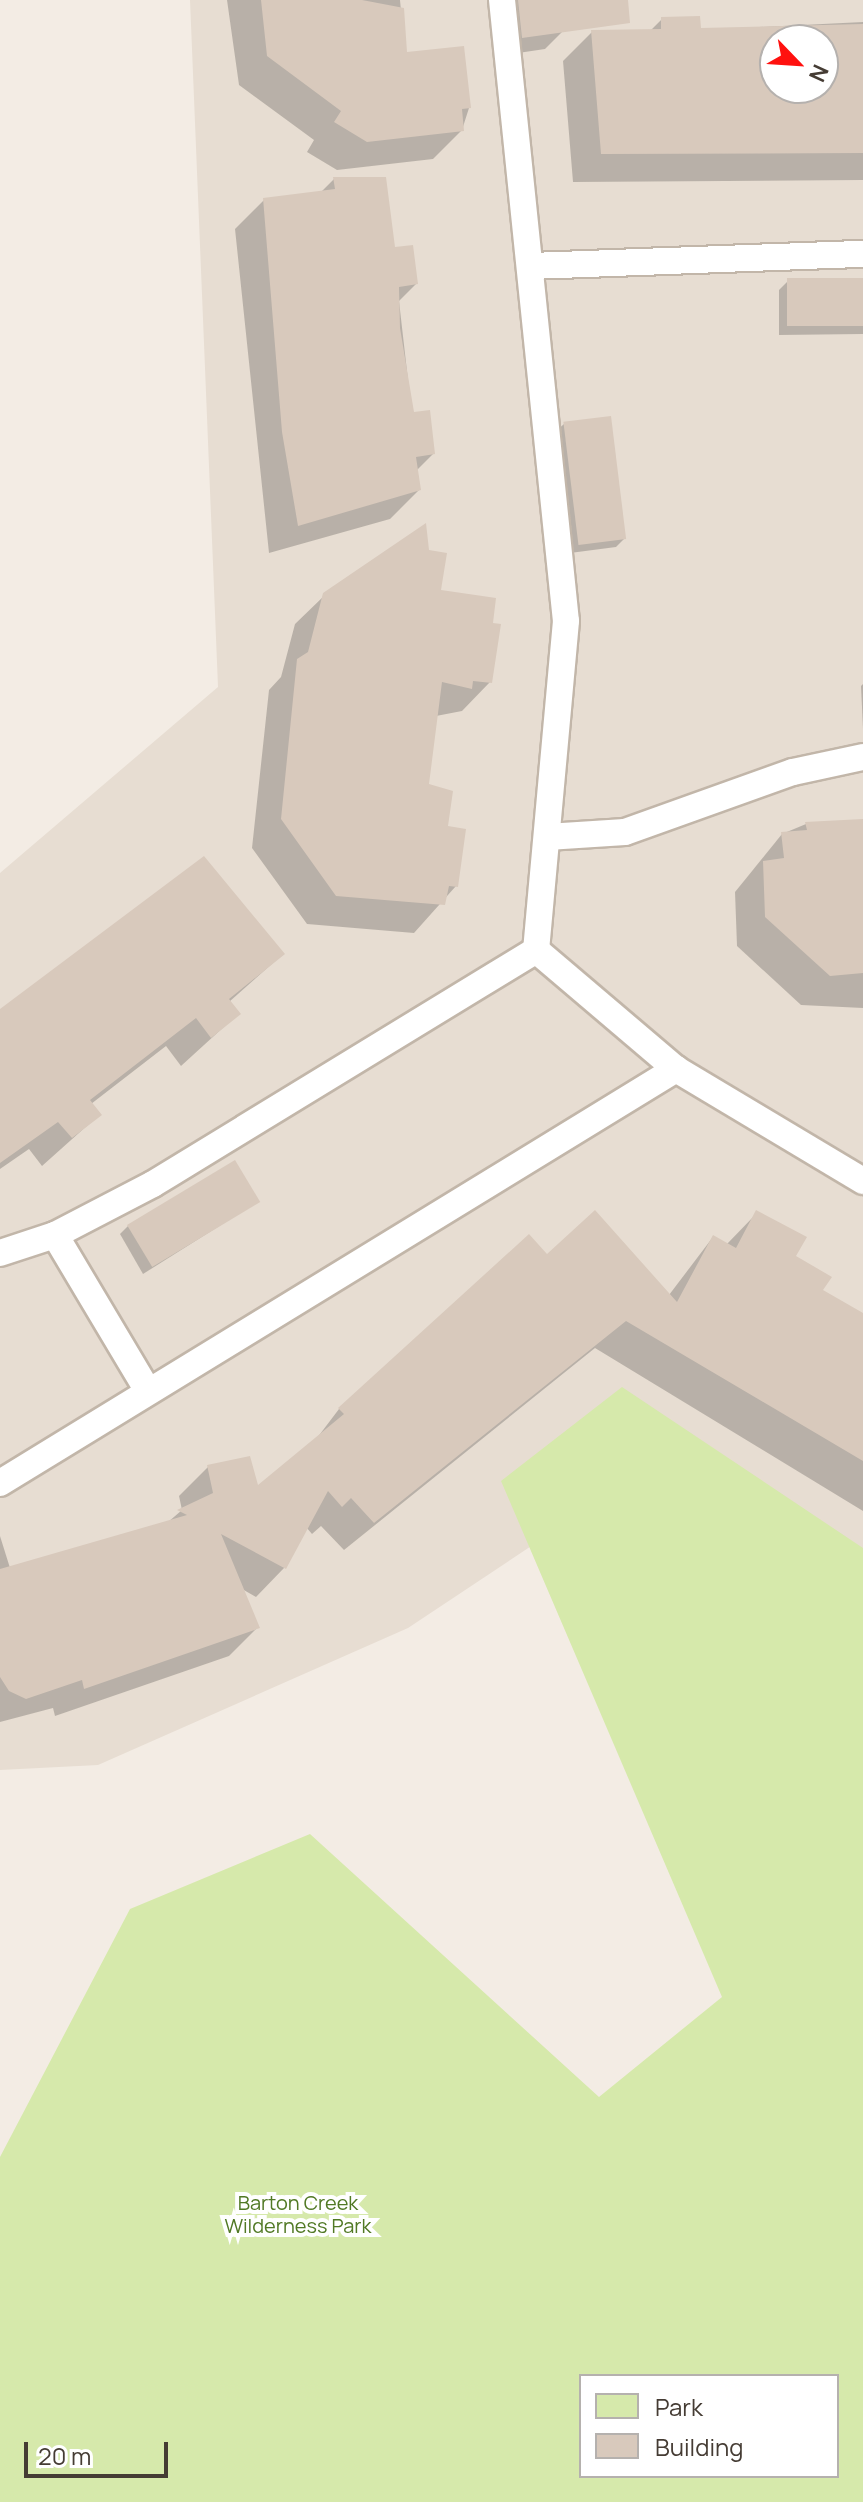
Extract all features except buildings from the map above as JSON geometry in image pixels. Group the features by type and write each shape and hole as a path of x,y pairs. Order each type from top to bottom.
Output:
{"lane":[{"path":"502,0 566,621 536,950"},
{"path":"531,266 863,254"},
{"path":"547,837 625,832 793,772 863,757"},
{"path":"536,950 676,1069 863,1181"},
{"path":"0,1253 55,1235 153,1184 536,950"},
{"path":"0,1483 676,1069"},
{"path":"55,1235 148,1391"}],"shaded area":[{"path":"190,0 863,0 863,1581 668,1455 408,1628 98,1765 0,1770 0,873 218,687"}],"green space":[{"name":"Barton Creek Wilderness Park","path":"622,1387 863,1548 863,2502 0,2502 0,2157 130,1909 310,1834 599,2097 722,1997 501,1481"}]}
